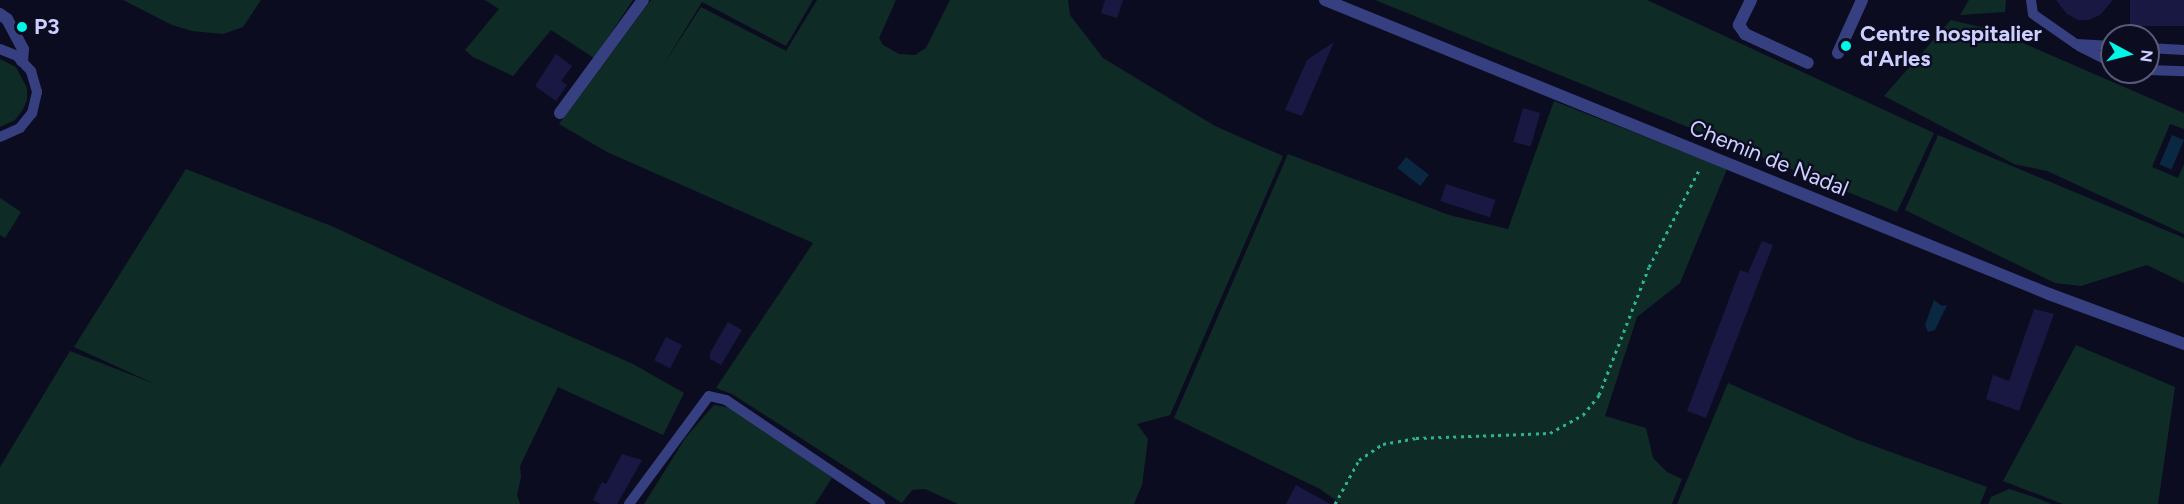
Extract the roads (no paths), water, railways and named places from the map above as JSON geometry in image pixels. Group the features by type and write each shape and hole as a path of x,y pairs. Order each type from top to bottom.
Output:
{"street":[{"path":"560,113 643,0"},
{"name":"Chemin de Nadal","path":"1325,0 1350,5 1706,155 2049,294 2184,344"},
{"path":"1750,0 1740,25 1744,34 1808,63"},
{"path":"1838,53 1862,0"},
{"path":"0,14 7,19 23,49 22,62"}],"lane":[{"path":"2031,0 2033,14 2076,44 2100,57"},
{"path":"2076,44 2100,45"},
{"path":"2160,49 2184,50"},
{"path":"0,50 17,56 31,71 37,92 32,113 20,128 0,137"},
{"path":"2160,70 2184,71"},
{"path":"629,504 709,396 726,400 880,504"}],"water":[{"path":"2172,135 2184,140 2171,170 2159,164"},
{"path":"1406,157 1429,175 1420,186 1397,168"},
{"path":"1934,300 1942,306 1947,305 1935,330 1928,332 1925,325"}],"place":[{"name":"P3","path":"22,27"},
{"name":"Centre hospitalier d'Arles","path":"1846,46"}]}
